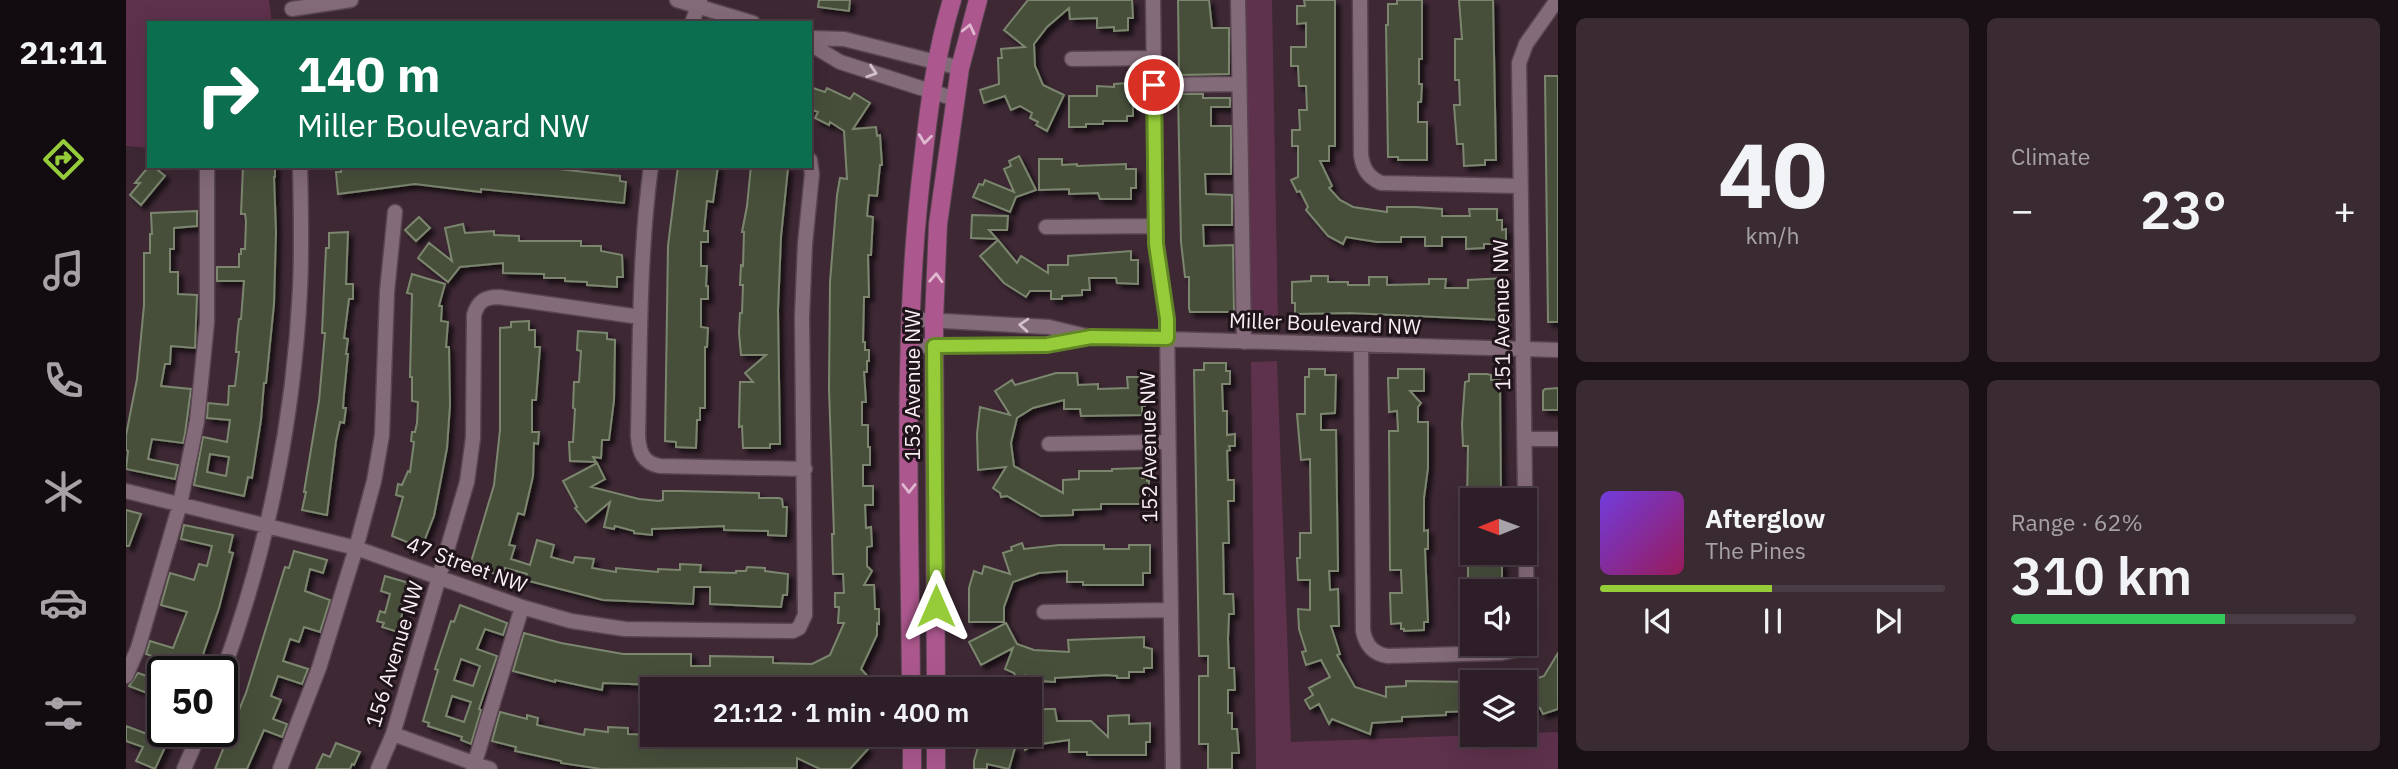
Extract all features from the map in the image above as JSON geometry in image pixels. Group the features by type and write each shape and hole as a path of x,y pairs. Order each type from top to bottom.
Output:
{"main road":[{"name":"153 Avenue NW","path":"911,677 909,319 916,217 931,91 952,0"},
{"name":"153 Avenue NW","path":"936,677 934,320 938,224 960,68 978,0"},
{"path":"912,747 912,769"},
{"path":"936,747 936,769"}],"street":[{"path":"292,11 351,0"},
{"path":"677,0 699,3 748,21"},
{"name":"152 Avenue NW","path":"1153,0 1155,226 1167,338 1172,769"},
{"path":"1238,0 1244,342"},
{"path":"1360,0 1361,155 1365,170 1381,183 1520,186"},
{"name":"151 Avenue NW","path":"1526,579 1519,63 1526,44 1557,0"},
{"path":"693,21 699,3"},
{"path":"812,38 844,39 960,68"},
{"path":"812,45 840,62 955,99"},
{"path":"1072,59 1153,58"},
{"path":"1154,85 1239,84"},
{"path":"126,676 138,648 180,504 197,421 207,322 207,168"},
{"path":"229,656 242,619 266,525 283,437 296,331 301,249 300,168"},
{"path":"651,168 640,317 638,436 643,458 660,466 804,469 802,317 811,168"},
{"path":"281,769 319,667 374,481 382,435 387,292 395,212"},
{"path":"1046,227 1155,226"},
{"name":"156 Avenue NW","path":"378,769 393,734 462,502 471,461 475,393 474,315 480,302 499,297 640,317"},
{"name":"Miller Boulevard NW","path":"909,319 1049,327 1091,337"},
{"name":"Miller Boulevard NW","path":"908,346 1047,345 1091,337 1558,350"},
{"path":"1362,346 1363,631 1367,644 1373,651 1388,656 1460,654"},
{"path":"1524,439 1558,439"},
{"path":"1049,444 1168,442"},
{"name":"47 Street NW","path":"126,491 356,548 522,607 571,621 625,629 778,632 799,628 805,615 804,469"},
{"path":"474,766 522,607"},
{"path":"1044,612 1171,610"},
{"path":"393,734 474,766 489,769"},
{"path":"184,769 194,747"}],"shaded area":[{"path":"126,0 269,0 272,21 147,21 147,148 126,146"},
{"path":"1244,0 1272,0 1278,323 1250,323"},
{"path":"1277,361 1291,742 1460,736 1460,747 1537,747 1537,733 1556,732 1558,769 1256,769 1251,362"}],"building":[{"path":"819,0 850,0 849,11 818,7"},
{"path":"1028,0 1132,0 1133,18 1128,18 1128,30 1097,28 1097,18 1070,19 1069,8 1047,27 1034,44 1035,66 1043,85 1064,95 1047,131 1036,125 1038,122 1030,118 1032,113 1020,106 1011,110 1005,96 984,103 980,90 999,84 998,58 1002,58 1001,49 1025,47 1004,30"},
{"path":"1178,0 1209,0 1212,28 1229,28 1229,74 1179,75"},
{"path":"1304,0 1335,0 1335,146 1329,146 1329,161 1320,161 1332,186 1329,188 1340,200 1353,207 1387,212 1387,207 1416,207 1442,209 1442,216 1470,216 1469,209 1497,209 1497,220 1502,220 1502,230 1506,229 1506,244 1484,244 1484,248 1466,249 1466,237 1442,237 1442,246 1425,246 1425,237 1401,237 1401,242 1377,242 1346,237 1343,244 1328,236 1306,210 1308,207 1300,191 1297,192 1291,180 1298,177 1298,146 1292,146 1292,130 1300,130 1299,110 1307,110 1306,86 1299,86 1298,66 1291,66 1291,47 1306,47 1306,23 1297,24 1297,6 1305,6"},
{"path":"1397,0 1422,0 1422,59 1419,59 1419,84 1422,84 1418,122 1427,122 1427,160 1398,160 1398,157 1388,157 1386,25 1388,4 1397,4"},
{"path":"1459,0 1493,0 1496,160 1485,160 1485,165 1464,166 1463,144 1457,144 1454,105 1460,105 1459,80 1455,80 1455,39 1462,39"},
{"path":"1545,76 1558,76 1558,322 1548,322"},
{"path":"1129,83 1129,93 1133,93 1133,116 1127,116 1127,121 1103,121 1103,124 1086,124 1086,127 1069,127 1069,96 1097,96 1097,86 1114,87 1114,84"},
{"path":"812,88 825,92 827,88 850,99 854,93 870,103 853,129 876,127 877,136 880,135 882,165 877,196 869,195 867,216 873,217 871,255 868,255 869,297 864,297 863,342 865,350 869,350 869,361 867,372 864,372 866,402 862,402 862,425 868,425 870,465 863,465 863,486 873,486 873,505 865,505 866,528 871,527 872,546 867,547 867,566 872,571 864,585 874,585 875,609 879,609 877,635 861,669 868,677 640,677 640,684 603,683 602,690 513,671 524,633 561,643 623,654 691,654 691,666 710,666 710,656 773,657 773,663 812,664 830,655 844,623 838,623 839,607 835,607 835,593 844,593 843,574 833,574 830,282 837,195 840,178 847,179 844,131 830,122 829,125 815,118 818,112 812,110"},
{"path":"1178,94 1230,98 1230,107 1211,107 1211,126 1231,126 1231,174 1205,174 1206,194 1232,195 1232,225 1203,225 1204,246 1233,245 1234,312 1190,312 1189,277 1185,277 1181,242"},
{"path":"1019,156 1036,190 1016,197 1010,212 973,197 979,184 983,185 985,180 1014,192 1004,169 1011,166 1009,161"},
{"path":"1039,159 1062,159 1062,165 1077,166 1126,164 1126,169 1136,169 1136,188 1131,188 1131,199 1100,199 1098,193 1069,194 1069,189 1039,190"},
{"path":"147,168 155,168 165,176 141,205 130,195 140,183 135,183"},
{"path":"243,168 275,168 274,304 252,478 248,477 244,496 194,485 203,437 227,442 230,420 207,418 208,403 228,405 229,386 235,386 239,352 236,352 237,338 244,281 217,281 217,267 239,267 239,254 241,249 245,249 245,214 241,214","holes":["210,454 229,457 226,476 207,472"]},
{"path":"550,168 620,176 620,181 626,182 624,203 415,184 338,194 336,172 341,172 341,169"},
{"path":"678,168 718,168 713,202 707,201 704,231 708,231 708,242 701,242 701,266 707,266 708,299 701,299 701,327 708,328 705,347 705,408 700,408 700,420 697,420 696,448 676,447 676,442 665,441 668,246"},
{"path":"751,168 788,168 781,237 778,310 780,444 770,444 770,448 743,448 742,426 739,427 740,382 753,382 745,373 766,355 741,355 739,333 743,285 740,285 741,265 743,266 742,232"},
{"path":"197,211 197,226 174,228 174,249 170,249 170,272 178,272 178,294 197,295 195,348 171,346 170,364 165,364 161,386 191,389 185,434 183,443 152,439 148,459 178,465 175,479 126,469 126,435 137,379 144,305 144,253 150,253 151,213"},
{"path":"972,215 1008,216 1007,230 989,230 997,239 971,238"},
{"path":"419,217 430,228 416,241 405,230"},
{"path":"463,224 465,233 494,231 494,235 519,236 519,241 581,241 581,246 601,246 601,251 622,255 623,277 617,277 617,287 587,285 587,282 565,281 565,278 544,278 544,274 503,273 503,263 460,267 448,282 418,258 429,243 452,261 445,228"},
{"path":"348,232 346,284 353,284 353,299 349,299 344,338 348,339 343,408 346,408 344,423 340,422 336,441 327,515 302,510 319,401 325,333 322,333 326,248 329,248 329,233"},
{"path":"998,240 1017,263 1021,256 1048,273 1048,265 1068,265 1068,256 1131,251 1131,260 1138,260 1138,284 1117,283 1116,278 1089,278 1090,290 1082,290 1082,295 1051,299 1051,291 1030,291 1026,297 1004,283 980,256"},
{"path":"412,274 445,284 439,306 442,306 441,321 448,322 446,347 449,347 450,405 447,448 434,516 423,544 415,541 414,545 392,536 403,497 396,495 398,484 402,485 408,471 410,472 414,442 411,441 412,432 415,432 417,423 418,402 412,401 410,377 412,294 407,293"},
{"path":"1311,276 1328,276 1328,282 1348,282 1348,285 1369,285 1369,277 1387,277 1387,285 1429,284 1429,279 1446,279 1445,288 1468,288 1468,280 1506,278 1506,309 1502,320 1350,313 1295,314 1292,282 1311,281"},
{"path":"529,321 529,330 535,330 535,347 540,347 536,400 532,400 532,432 539,432 538,444 534,443 533,476 524,515 518,513 509,545 515,546 511,559 530,565 537,540 554,545 551,557 573,563 575,557 594,559 592,568 616,572 616,568 658,572 658,569 680,570 680,564 701,565 700,572 736,573 746,571 747,567 765,568 765,571 788,574 787,595 783,595 781,607 710,604 710,587 694,587 693,604 603,600 525,580 527,574 505,568 502,576 483,570 484,566 471,562 494,485 500,430 500,328 511,327 511,322"},
{"path":"578,331 607,333 607,339 615,340 614,400 609,440 602,440 601,458 593,457 596,462 570,461 569,442 573,442 575,409 574,382 579,382 581,351 577,350"},
{"path":"1204,363 1226,363 1226,371 1230,371 1230,384 1222,384 1223,411 1227,411 1227,435 1235,434 1235,446 1229,446 1230,450 1227,451 1228,480 1234,480 1234,501 1228,501 1229,543 1223,543 1224,594 1233,594 1234,614 1229,614 1228,639 1229,668 1234,668 1235,690 1228,690 1228,713 1232,713 1232,729 1237,729 1239,753 1232,753 1232,769 1208,769 1208,744 1199,744 1199,676 1208,676 1208,656 1199,656 1194,370 1204,370"},
{"path":"1309,369 1325,369 1325,375 1336,375 1335,413 1321,414 1321,430 1336,430 1338,571 1329,571 1330,590 1338,589 1339,626 1331,626 1340,654 1337,655 1355,687 1386,697 1386,687 1406,686 1406,681 1460,682 1460,711 1372,723 1370,734 1332,719 1329,724 1319,704 1310,709 1305,700 1313,695 1309,688 1330,677 1321,660 1306,665 1302,652 1306,651 1299,629 1298,609 1310,610 1310,580 1298,580 1300,533 1311,533 1310,459 1301,460 1297,414 1305,414 1305,377 1309,377"},
{"path":"1398,369 1424,369 1424,391 1410,391 1421,403 1418,407 1418,422 1428,422 1424,531 1428,530 1428,549 1425,549 1428,622 1424,622 1424,630 1404,631 1401,629 1401,623 1391,624 1390,593 1402,593 1401,570 1390,570 1389,431 1398,431 1397,411 1389,412 1388,378 1398,378"},
{"path":"1056,373 1077,373 1078,385 1098,384 1098,389 1128,388 1127,377 1140,377 1140,382 1144,381 1145,406 1142,406 1142,415 1081,416 1080,409 1064,409 1064,400 1033,408 1017,418 1011,443 1014,466 1063,493 1063,480 1079,479 1079,471 1142,468 1142,478 1149,481 1149,500 1141,500 1141,504 1101,504 1101,509 1073,510 1073,515 1041,516 1007,496 1001,497 993,488 1006,467 978,470 977,434 980,407 1010,415 995,391 1012,380 1015,385"},
{"path":"1469,374 1487,374 1491,375 1491,380 1500,380 1501,488 1467,488 1468,446 1463,446 1462,424 1465,382 1469,381"},
{"path":"1558,388 1558,410 1543,410 1543,391"},
{"path":"597,463 605,479 591,487 639,499 659,501 663,500 663,491 680,491 759,493 759,498 782,499 783,507 787,507 786,536 768,535 768,531 724,530 724,526 652,529 652,535 634,533 615,526 614,529 604,527 610,502 586,522 575,508 577,507 563,481"},
{"path":"126,510 141,514 129,546 126,546"},
{"path":"184,525 233,535 229,552 233,553 219,608 202,656 151,656 146,654 150,641 173,648 187,612 161,605 170,573 194,580 199,564 207,566 212,546 181,539"},
{"path":"1022,543 1024,549 1059,545 1104,545 1104,549 1129,549 1129,545 1150,545 1150,573 1143,573 1143,585 1083,585 1083,582 1067,582 1067,571 1039,573 1013,582 1004,607 1004,622 969,622 969,588 974,571 982,574 984,566 1010,574 1003,553"},
{"path":"294,551 327,560 323,573 310,569 305,591 330,600 320,632 304,627 299,642 290,639 283,661 308,669 302,684 278,676 271,696 281,700 273,719 287,724 282,737 264,730 247,769 215,769 224,747 238,747 238,713 285,567 289,568"},
{"path":"1502,565 1502,579 1468,579 1468,566"},
{"path":"385,576 409,583 398,632 382,627 384,623 377,621 380,611 385,613 390,594 381,591"},
{"path":"460,605 507,623 503,635 485,629 477,649 497,656 479,709 481,710 471,744 461,740 462,737 428,726 429,723 423,721 438,670 435,669 451,621 454,622","holes":["461,659 480,666 473,686 454,680","452,696 471,702 464,722 446,716"]},
{"path":"1006,623 1017,644 1034,650 1069,652 1068,640 1144,637 1144,647 1152,649 1152,668 1144,668 1144,672 1129,672 1129,678 1107,675 1042,681 1042,677 1016,677 1005,669 1013,648 981,665 969,642"},
{"path":"1558,653 1558,709 1543,714 1540,708 1537,709 1537,678 1544,676"},
{"path":"138,673 147,676 147,693 129,686"},
{"path":"1055,709 1057,721 1091,721 1108,737 1108,716 1129,715 1129,724 1150,723 1150,742 1146,742 1146,755 1087,755 1087,752 1069,752 1069,740 1042,744 1042,710"},
{"path":"500,712 527,719 527,715 538,718 537,725 584,735 585,729 608,732 608,727 628,728 628,734 640,734 640,747 868,749 850,769 820,769 797,758 797,768 601,769 561,763 515,751 516,747 492,741"},
{"path":"126,726 147,734 147,747 165,747 155,769 136,761 143,747 126,741"},
{"path":"336,743 360,752 354,765 352,764 350,769 316,769 323,754 330,757"},
{"path":"978,747 1015,748 1009,769 987,764 987,769 974,769"}],"route":[{"path":"936,606 934,346 1047,345 1091,337 1167,338 1167,319 1156,244 1154,85"}]}
